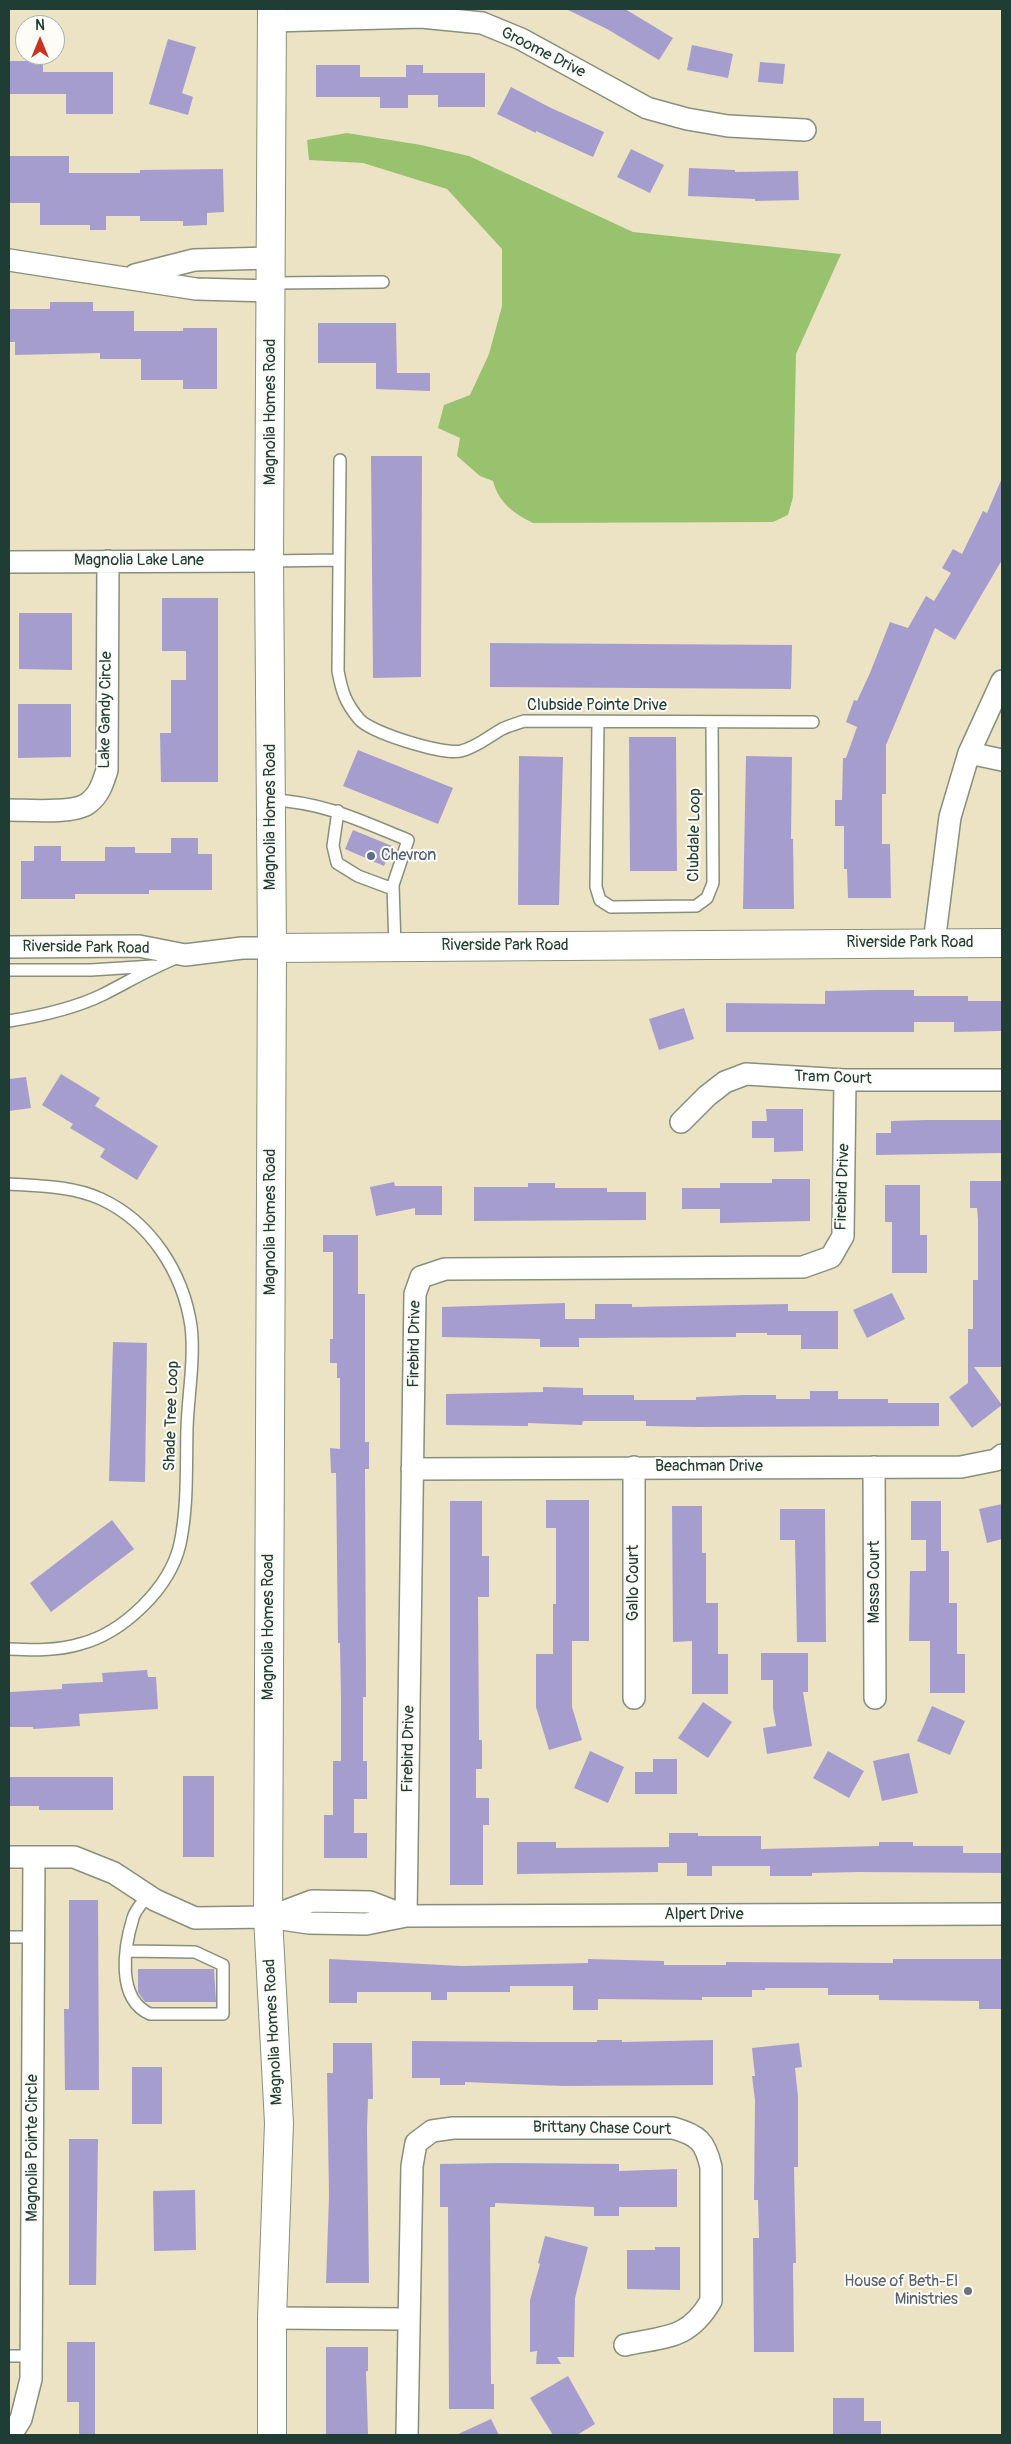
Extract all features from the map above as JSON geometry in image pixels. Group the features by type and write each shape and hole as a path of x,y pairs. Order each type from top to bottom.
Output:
{"street":[{"name":"Groome Drive","path":"272,15 421,13 482,23 521,39 647,108 687,119 728,126 805,130"},
{"name":"Magnolia Homes Road","path":"272,15 270,560 272,948 268,1917 279,2123 272,2318 272,2435"},
{"path":"125,277 212,258 272,277"},
{"path":"211,290 212,258"},
{"path":"9,260 211,290 272,277"},
{"name":"Magnolia Lake Lane","path":"9,562 270,560"},
{"name":"Lake Gandy Circle","path":"9,810 70,808 87,804 102,788 107,770 108,561"},
{"path":"934,943 950,817 969,753 1002,681"},
{"path":"969,753 1002,760"},
{"name":"Riverside Park Road","path":"9,946 139,946 185,955 242,948 1002,943"},
{"name":"Tram Court","path":"681,1122 707,1096 725,1082 746,1074 845,1080 1002,1080"},
{"name":"Firebird Drive","path":"406,1916 415,1294 421,1277 445,1268 803,1267 831,1257 843,1236 845,1080"},
{"name":"Beachman Drive","path":"412,1469 962,1467 996,1460 1002,1455"},
{"name":"Massa Court","path":"874,1466 875,1698"},
{"name":"Gallo Court","path":"634,1467 634,1698"},
{"name":"Alpert Drive","path":"9,1857 74,1857 114,1873 148,1895 195,1918 268,1917 312,1902 370,1902 406,1916 1002,1914"},
{"name":"Magnolia Pointe Circle","path":"11,2435 21,2419 31,2378 34,1857"},
{"name":"Brittany Chase Court","path":"407,2435 412,2166 416,2143 432,2131 453,2128 673,2128 692,2133 707,2149 711,2167 711,2301 701,2318 684,2332 625,2345"},
{"path":"272,2318 408,2319"}],"lane":[{"path":"272,277 383,282"},
{"name":"Clubside Pointe Drive","path":"340,460 338,671 342,695 361,721 388,735 438,750 459,751 477,745 504,728 524,722 813,722"},
{"path":"270,560 339,560"},
{"name":"Clubdale Loop","path":"598,722 596,887 600,900 611,907 696,906 707,898 713,883 712,722"},
{"path":"271,800 308,803 338,812 408,840 394,878 395,947"},
{"path":"338,812 333,846 337,863 358,876 393,889"},
{"path":"9,1021 43,1016 101,996 157,965 185,955"},
{"path":"9,970 91,970 157,965"},
{"name":"Shade Tree Loop","path":"9,1184 61,1188 101,1199 137,1221 164,1253 184,1293 191,1328 186,1505 179,1546 163,1584 140,1610 110,1630 81,1644 44,1650 9,1649"},
{"path":"127,1951 195,1952 223,1965 223,2014 150,2014 139,2009 126,1984 127,1951 133,1916 148,1895"},
{"path":"9,1937 34,1937"},
{"path":"9,2356 31,2356"}],"green space":[{"path":"347,133 421,145 469,156 633,232 841,254 796,354 793,497 788,515 773,522 533,523 508,506 499,495 493,481 480,476 457,456 460,438 438,428 444,405 470,395 489,354 502,306 502,249 447,189 363,163 309,160 307,140"}],"building":[{"path":"566,9 625,9 673,38 659,60 607,29"},
{"path":"168,39 196,47 182,93 193,97 188,115 149,104"},
{"path":"692,45 733,54 728,78 687,70"},
{"path":"9,61 15,61 15,65 43,65 43,72 113,72 113,114 66,114 66,94 9,94"},
{"path":"760,62 785,64 783,84 758,82"},
{"path":"316,65 360,65 360,77 406,77 406,65 423,65 423,73 485,73 485,107 438,107 438,95 408,95 408,108 380,108 380,97 316,97"},
{"path":"511,87 604,132 593,157 497,114"},
{"path":"631,149 664,165 650,193 617,177"},
{"path":"9,156 69,156 69,173 140,173 140,170 223,169 224,212 207,213 207,225 183,226 183,221 140,221 140,216 106,216 106,230 90,230 90,225 40,225 40,203 9,203"},
{"path":"689,168 735,170 735,172 798,171 799,200 755,201 755,199 688,196"},
{"path":"50,302 93,302 93,311 134,311 134,331 183,331 183,328 217,328 217,389 183,389 183,380 141,380 141,359 100,359 100,353 15,355 15,342 9,342 9,309 50,309"},
{"path":"318,323 396,323 397,373 430,373 430,391 376,389 376,363 318,363"},
{"path":"371,456 422,456 421,677 373,678"},
{"path":"1002,478 1002,560 955,640 935,628 886,745 886,794 882,794 882,844 890,844 891,898 848,898 847,869 844,869 844,826 835,826 835,800 842,800 843,758 846,758 857,727 846,722 854,700 857,701 870,673 890,622 908,628 926,596 934,601 951,573 942,568 953,549 962,554 983,511 987,513"},
{"path":"162,598 218,598 218,782 161,782 160,733 171,733 171,680 186,680 186,651 162,651"},
{"path":"19,613 72,613 72,670 19,669"},
{"path":"490,643 792,645 791,689 490,687"},
{"path":"18,704 71,704 71,757 18,758"},
{"path":"629,737 676,737 677,871 630,871"},
{"path":"358,750 453,788 438,824 343,786"},
{"path":"519,756 563,757 559,905 518,905"},
{"path":"746,756 792,757 791,839 793,839 794,909 743,909"},
{"path":"353,830 392,846 384,866 345,849"},
{"path":"171,838 198,838 198,854 212,854 212,890 149,890 149,894 75,894 75,899 21,899 21,861 34,861 34,846 61,846 61,861 105,861 105,847 135,847 135,853 171,853"},
{"path":"914,990 914,996 968,996 968,1001 1002,1001 1002,1031 954,1032 954,1022 914,1022 914,1032 726,1032 726,1003 825,1004 825,991"},
{"path":"684,1008 694,1039 659,1050 649,1019"},
{"path":"61,1074 100,1098 95,1106 158,1146 137,1180 100,1157 105,1149 70,1128 73,1124 42,1105"},
{"path":"26,1077 31,1108 9,1111 9,1079"},
{"path":"766,1109 803,1109 803,1151 774,1152 774,1138 752,1138 752,1121 767,1121"},
{"path":"1002,1120 1002,1153 876,1155 876,1133 891,1133 891,1121"},
{"path":"772,1179 810,1179 810,1221 720,1223 720,1209 682,1209 682,1188 720,1188 720,1183 772,1183"},
{"path":"970,1181 1002,1181 1002,1367 974,1367 1002,1405 972,1428 949,1397 968,1383 968,1329 973,1329 973,1280 978,1280 978,1220 977,1208 970,1208"},
{"path":"394,1182 395,1186 442,1186 442,1215 415,1215 415,1208 376,1216 370,1187"},
{"path":"528,1183 555,1183 555,1188 607,1188 607,1192 646,1192 646,1220 474,1221 474,1187 528,1187"},
{"path":"885,1185 920,1185 920,1235 927,1235 927,1273 892,1273 892,1222 885,1222"},
{"path":"323,1235 358,1235 358,1294 365,1294 365,1442 369,1442 369,1469 365,1469 366,1697 363,1697 363,1761 367,1761 367,1799 354,1799 354,1833 367,1833 367,1858 324,1858 324,1815 333,1815 333,1761 341,1761 341,1697 340,1643 338,1643 336,1473 331,1473 330,1448 340,1449 340,1378 337,1378 337,1363 330,1363 330,1339 333,1339 333,1252 323,1252"},
{"path":"892,1293 905,1319 867,1338 853,1310"},
{"path":"565,1303 565,1319 595,1319 595,1304 632,1304 632,1307 788,1304 788,1311 838,1311 838,1349 801,1349 801,1335 767,1335 767,1333 736,1333 736,1337 579,1338 579,1347 540,1347 540,1339 442,1337 442,1307"},
{"path":"113,1342 147,1343 145,1482 109,1481"},
{"path":"543,1387 583,1388 583,1395 634,1395 634,1400 696,1400 696,1397 745,1395 776,1395 776,1399 810,1399 810,1391 838,1391 838,1399 888,1399 888,1403 939,1403 939,1426 696,1427 646,1426 646,1421 583,1421 582,1425 528,1423 528,1426 446,1425 446,1394 543,1392"},
{"path":"546,1500 589,1500 589,1641 572,1641 572,1707 582,1740 549,1750 536,1707 536,1654 553,1654 553,1604 556,1604 556,1528 546,1528"},
{"path":"450,1501 482,1501 482,1556 489,1556 489,1597 478,1597 479,1740 482,1740 482,1769 476,1769 476,1798 489,1798 489,1825 483,1825 483,1885 450,1885"},
{"path":"911,1501 941,1501 941,1551 949,1551 949,1603 957,1603 957,1654 965,1654 965,1693 930,1693 930,1641 909,1641 910,1571 926,1571 926,1540 911,1540"},
{"path":"1002,1504 1002,1539 987,1543 979,1509"},
{"path":"672,1506 702,1506 702,1553 706,1553 706,1603 718,1603 718,1654 728,1654 728,1694 692,1694 692,1641 673,1642"},
{"path":"780,1509 825,1509 826,1642 797,1642 795,1540 780,1540"},
{"path":"112,1520 134,1549 51,1612 30,1583"},
{"path":"761,1653 808,1653 808,1692 803,1692 812,1746 767,1754 763,1728 776,1726 773,1709 773,1680 761,1680"},
{"path":"147,1670 148,1677 156,1677 158,1709 79,1714 80,1726 33,1729 33,1727 9,1727 9,1692 62,1689 62,1684 103,1682 102,1673"},
{"path":"703,1702 732,1722 708,1758 678,1738"},
{"path":"932,1706 965,1721 950,1755 917,1741"},
{"path":"590,1751 624,1767 608,1803 574,1788"},
{"path":"828,1751 864,1771 849,1798 813,1778"},
{"path":"909,1753 918,1793 882,1801 873,1761"},
{"path":"653,1759 677,1759 677,1794 635,1794 635,1772 653,1772"},
{"path":"183,1776 214,1776 214,1857 183,1857"},
{"path":"9,1777 113,1777 113,1810 39,1810 39,1806 9,1806"},
{"path":"669,1833 698,1833 698,1836 761,1836 761,1849 879,1846 879,1842 913,1842 913,1846 963,1846 963,1853 1002,1853 1002,1873 860,1872 812,1873 812,1876 770,1876 770,1866 712,1866 712,1876 687,1876 687,1863 658,1863 658,1872 517,1874 517,1842 556,1842 556,1848 669,1847"},
{"path":"69,1900 98,1900 99,2090 65,2090 64,2009 69,2009"},
{"path":"329,1959 461,1966 588,1963 588,1959 664,1961 664,1965 726,1965 726,1962 893,1963 893,1959 1002,1959 1002,2009 979,2009 979,2001 879,2000 879,1995 828,1995 828,1988 765,1988 765,1990 752,1990 752,1997 702,1997 702,2000 598,1999 598,2010 573,2010 573,1986 510,1986 510,1992 447,1992 447,2000 431,2000 431,1992 357,1992 357,2003 329,2003"},
{"path":"138,1969 214,1969 216,2002 145,2002 138,1992"},
{"path":"597,2040 622,2040 622,2042 713,2040 713,2085 563,2086 465,2082 465,2085 440,2085 440,2078 412,2078 412,2041 597,2042"},
{"path":"333,2043 372,2043 373,2099 368,2099 367,2130 369,2283 326,2283 329,2196 327,2073 333,2073"},
{"path":"799,2043 802,2067 795,2068 798,2097 798,2167 794,2167 796,2263 793,2263 794,2352 754,2352 753,2238 759,2238 758,2200 754,2200 755,2100 752,2076 755,2076 752,2048"},
{"path":"132,2067 162,2067 162,2124 132,2124"},
{"path":"69,2139 98,2139 96,2285 69,2285"},
{"path":"440,2164 619,2164 619,2171 677,2169 677,2207 619,2207 619,2216 594,2216 594,2207 495,2203 495,2207 490,2207 491,2384 494,2384 494,2409 449,2409 448,2207 440,2207"},
{"path":"195,2190 196,2250 154,2251 153,2191"},
{"path":"545,2236 588,2247 575,2298 574,2357 557,2357 561,2364 536,2364 537,2351 530,2352 530,2300 540,2264 538,2263"},
{"path":"655,2247 680,2247 680,2290 627,2289 627,2250 655,2250"},
{"path":"67,2342 95,2342 95,2435 79,2435 79,2402 67,2402"},
{"path":"326,2347 368,2347 368,2371 366,2371 368,2435 326,2435"},
{"path":"568,2376 595,2424 577,2435 553,2435 530,2398"},
{"path":"833,2398 864,2398 864,2421 881,2421 881,2435 833,2435"},
{"path":"491,2419 499,2435 456,2435"}],"place":[{"name":"Chevron","path":"371,856"},
{"name":"House of Beth-El Ministries","path":"968,2291"}]}
